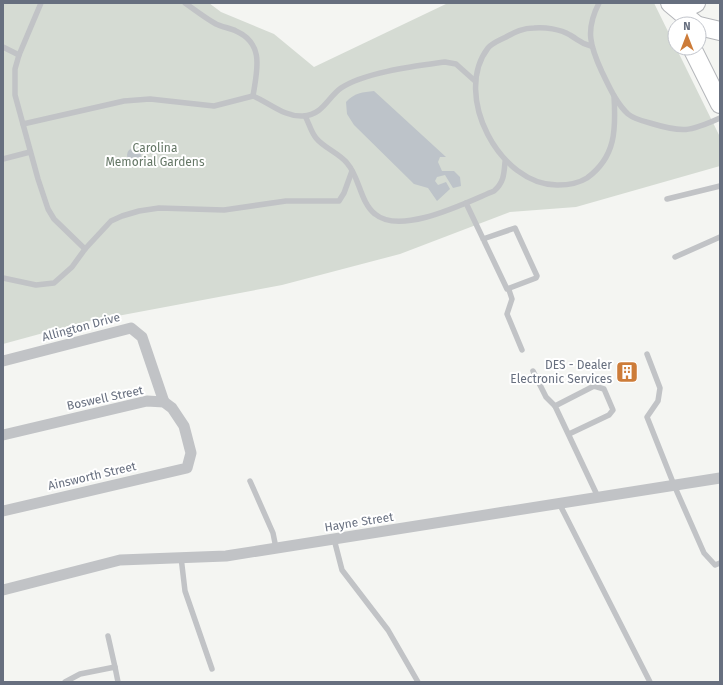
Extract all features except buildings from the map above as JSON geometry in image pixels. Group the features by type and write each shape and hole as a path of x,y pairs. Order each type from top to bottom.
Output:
{"main road":[{"path":"670,3 676,16"},
{"path":"670,3 685,16"},
{"path":"678,3 692,5 696,3"},
{"path":"707,28 720,31"},
{"path":"696,56 720,104"},
{"path":"720,71 720,99"}],"street":[{"name":"Allington Drive","path":"3,361 131,328 142,337 164,402"},
{"name":"Boswell Street","path":"3,435 146,401 164,402"},
{"name":"Ainsworth Street","path":"3,511 187,468 191,453 184,426 172,408 164,402"},
{"name":"Hayne Street","path":"3,590 120,560 226,556 720,478"}],"lane":[{"path":"41,3 19,55 15,69 15,94 30,152 48,210 54,219 85,249"},
{"path":"184,3 216,24 237,31 251,40 256,49 257,64 253,96"},
{"path":"599,3 592,22 591,46 614,96 627,113 634,118 667,128 687,130 720,118"},
{"path":"591,46 579,43 570,35 559,30 535,28 523,29 488,47 481,61 475,81 476,97 486,131 505,162 526,177 548,186 567,185 584,180 596,171 611,150 615,125 614,96"},
{"path":"3,47 19,55"},
{"path":"23,124 124,101 150,99 214,106 253,96 292,116 305,116 325,107 341,88 371,76 445,62 456,64 475,81"},
{"path":"305,116 316,138 347,162 366,203 375,214 383,218 405,221 428,218 494,191 501,184 504,175 505,162"},
{"path":"3,159 30,152"},
{"path":"3,278 36,285 54,283 72,267 85,249 111,221 122,216 139,212 159,208 224,210 286,201 339,201 352,171"},
{"path":"667,199 720,186"},
{"path":"466,203 512,299 507,314 522,350"},
{"path":"483,239 515,228 537,276 536,278 508,290"},
{"path":"675,257 720,237"},
{"path":"647,354 660,388 658,401 648,417 674,485 704,553 715,565 720,563"},
{"path":"533,371 546,397 555,406 598,497"},
{"path":"555,406 594,386 604,389 613,410 609,415 568,434"},
{"path":"250,481 273,533 276,548"},
{"path":"559,503 650,682"},
{"path":"334,539 342,570 388,630 418,682"},
{"path":"181,557 185,591 212,669"},
{"path":"108,636 118,682"},
{"path":"65,682 80,674 115,667"}],"green space":[{"name":"Carolina Memorial Gardens","path":"3,3 209,3 221,12 274,34 314,67 448,3 654,3 667,29 667,56 680,56 720,137 720,166 576,207 510,212 400,254 282,285 80,323 3,344"}],"shaded area":[{"path":"374,91 446,157 440,157 438,162 442,171 454,171 460,177 461,186 453,188 445,175 437,177 435,181 438,185 446,182 450,189 437,201 428,188 414,184 354,125 347,114 346,102 355,95"},
{"path":"134,148 139,150 141,155 139,160 134,162 129,160 127,155 129,150"}],"place":[{"name":"DES - Dealer Electronic Services","path":"627,372"}]}
